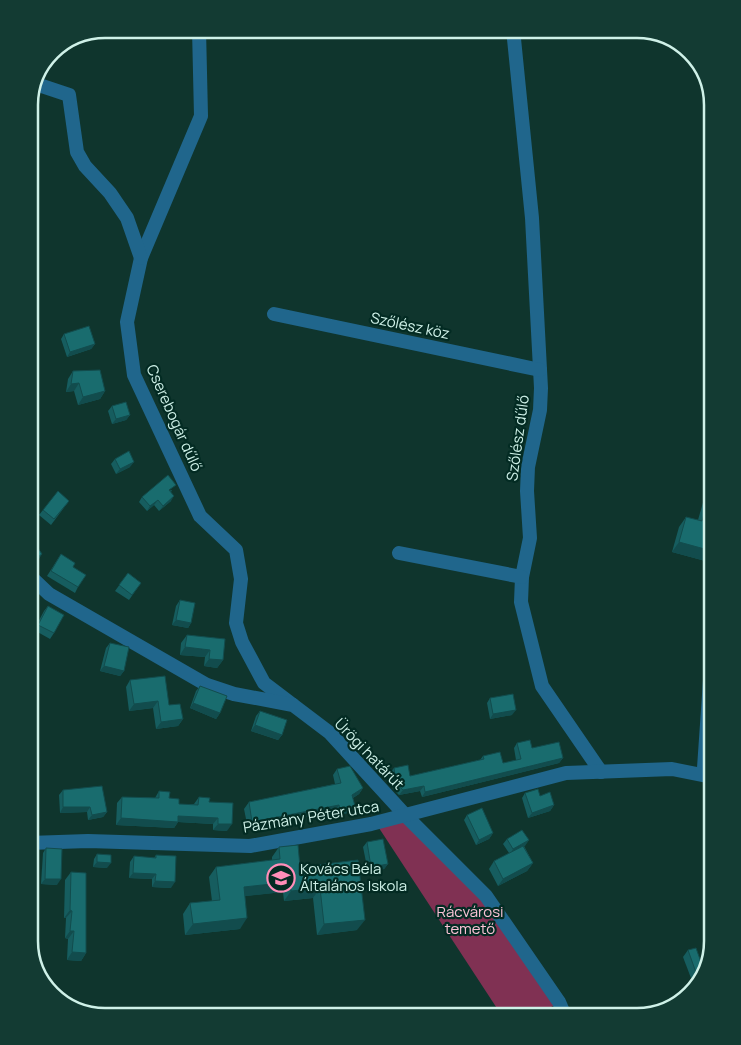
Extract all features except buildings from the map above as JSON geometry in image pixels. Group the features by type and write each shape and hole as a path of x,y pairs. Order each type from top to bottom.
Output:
{"street":[{"name":"Cserebogár dűlő","path":"199,38 201,116 141,258 127,322 134,375 200,516 236,550 242,579 236,623 242,642 264,683 293,704"},
{"name":"Szőlész dűlő","path":"514,38 532,218 540,370 540,410 528,467 527,491 530,538 522,577 521,602 542,686 601,772"},
{"path":"40,86 69,96 77,152 85,166 110,193 127,218 141,258"},
{"name":"Szőlész köz","path":"274,314 540,370"},
{"path":"399,553 522,577"},
{"name":"Ürögi határút","path":"38,584 49,594 207,685 234,694 293,704 330,733 406,816 486,896 562,1008"},
{"name":"Pázmány Péter utca","path":"38,843 88,841 250,846 406,816 566,773 672,770 704,776"}],"green space":[{"name":"Rácvárosi temető","path":"408,818 486,896 555,1005 549,1008 497,1008 379,828"}],"place":[{"name":"Kovács Béla Általános Iskola","path":"281,878"}]}
